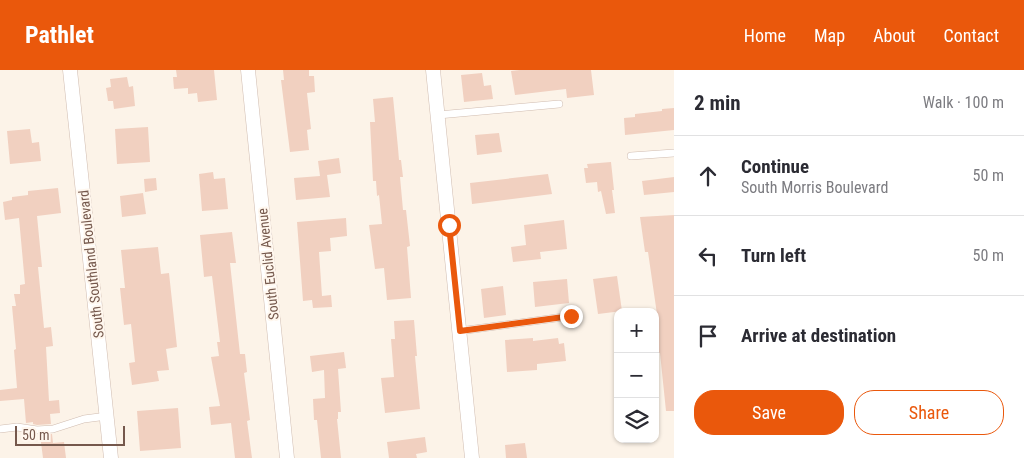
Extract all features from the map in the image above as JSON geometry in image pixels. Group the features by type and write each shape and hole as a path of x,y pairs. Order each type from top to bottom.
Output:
{"street":[{"name":"South Southland Boulevard","path":"70,70 111,458"},
{"name":"South Euclid Avenue","path":"248,70 287,458"},
{"path":"433,70 472,458"}],"lane":[{"path":"438,115 559,104"},
{"path":"631,156 674,153"},
{"path":"460,331 571,316"},
{"path":"0,429 17,427 38,430 53,429 84,419 107,416"}],"building":[{"path":"176,70 214,70 217,100 198,102 197,93 188,94 188,88 174,89 173,77 177,77"},
{"path":"283,70 309,70 309,76 314,76 315,92 307,93 311,129 307,130 309,150 290,152 281,80 284,80"},
{"path":"591,70 594,95 567,98 566,89 515,95 511,71"},
{"path":"482,73 484,86 491,85 493,99 464,102 461,75"},
{"path":"127,77 129,87 133,86 135,106 114,109 113,101 108,101 106,88 111,87 110,79"},
{"path":"393,97 399,160 401,160 403,177 400,177 403,210 406,210 410,246 407,247 411,298 387,300 384,268 375,269 369,225 382,224 379,195 377,196 376,181 373,181 370,122 375,122 373,99"},
{"path":"674,108 674,130 625,135 624,118 635,117 635,114"},
{"path":"148,127 150,162 117,164 115,129"},
{"path":"30,129 32,143 39,142 41,161 10,164 7,131"},
{"path":"499,133 502,152 477,155 475,135"},
{"path":"339,158 341,173 327,175 330,197 296,200 294,178 320,176 318,161"},
{"path":"611,162 615,213 606,214 601,191 598,192 597,182 586,183 584,168 588,168 587,164"},
{"path":"213,172 214,179 225,178 228,209 202,211 199,174"},
{"path":"548,174 552,194 472,204 470,183"},
{"path":"674,177 674,192 644,195 642,181"},
{"path":"156,178 157,190 145,192 144,179"},
{"path":"58,188 61,213 37,216 42,267 38,267 44,328 51,327 53,346 46,347 49,401 59,400 60,413 50,414 51,424 37,425 33,424 33,422 26,423 24,399 0,401 0,390 17,388 12,306 16,306 14,294 20,294 20,285 25,284 19,218 5,220 3,202 12,200 12,197 28,195 28,191"},
{"path":"143,193 146,214 122,217 120,196"},
{"path":"674,215 674,411 666,411 659,353 659,308 656,308 648,252 645,252 640,217"},
{"path":"346,218 347,236 330,238 331,251 319,252 322,296 331,295 332,307 313,308 312,300 303,301 297,222"},
{"path":"564,220 567,249 540,252 541,259 513,262 511,247 526,245 524,225"},
{"path":"232,232 236,263 230,263 240,354 245,354 247,372 244,373 250,420 247,421 252,458 235,458 231,423 211,425 209,407 220,406 211,357 219,356 217,342 220,342 212,276 204,277 200,235"},
{"path":"158,247 161,274 169,273 177,347 166,349 169,370 157,371 159,381 132,385 129,363 135,362 131,324 124,325 120,288 125,288 121,250"},
{"path":"617,276 622,308 614,308 614,312 598,314 593,279"},
{"path":"567,279 569,303 535,307 533,282"},
{"path":"503,286 506,315 484,318 481,289"},
{"path":"414,320 420,409 385,413 381,378 394,377 391,339 395,339 394,321"},
{"path":"533,338 533,341 558,338 559,344 564,343 566,361 537,364 537,370 507,372 505,340"},
{"path":"344,352 346,368 338,369 341,412 338,412 337,419 341,458 321,458 317,420 314,420 313,399 325,398 324,370 312,372 310,356"},
{"path":"178,408 181,448 140,451 137,411"},
{"path":"52,434 53,443 64,442 66,458 43,458 40,435"},
{"path":"425,437 427,452 416,454 417,458 389,458 387,442"},
{"path":"525,443 527,458 506,458 505,445"}],"route":[{"path":"449,225 460,331 571,316"}]}
